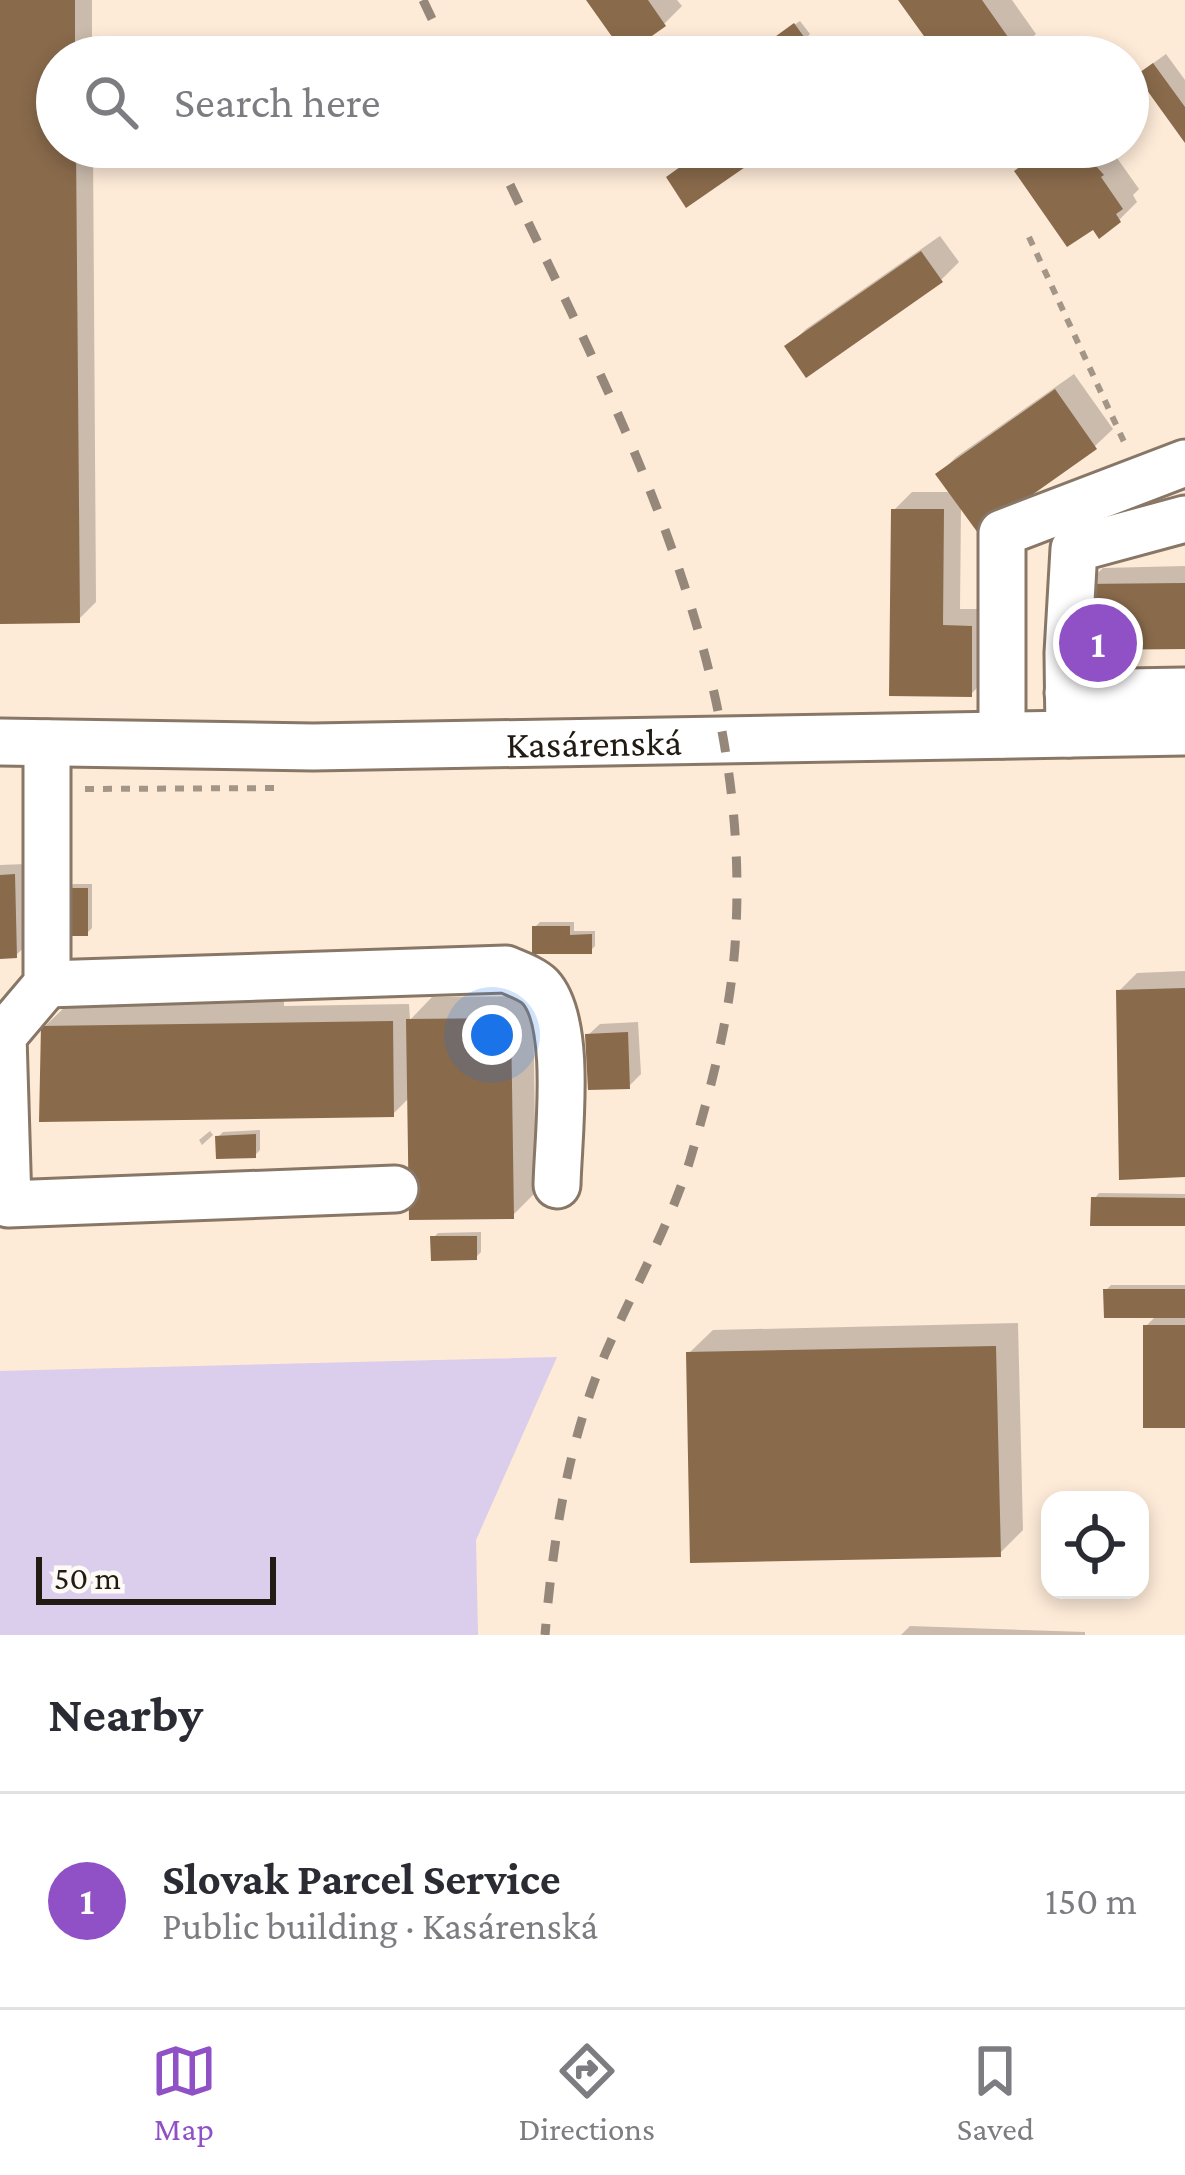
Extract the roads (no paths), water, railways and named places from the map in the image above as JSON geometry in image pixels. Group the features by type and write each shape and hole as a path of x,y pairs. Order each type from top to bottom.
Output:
{"street":[{"path":"1002,735 1003,533 1185,463"},
{"path":"1185,519 1074,549 1068,693 1185,691"},
{"name":"Kasárenská","path":"0,742 313,747 1002,735 1068,693 1185,732"},
{"path":"46,743 46,984 3,1036 8,1204 395,1189"},
{"path":"46,984 506,969 538,985 554,1009 561,1047 557,1186"}],"railway":[{"path":"423,0 440,36"},
{"path":"502,168 624,429 663,525 696,623 720,722 734,824 734,957 713,1074 682,1185 606,1352 582,1420 558,1527 545,1635"}],"place":[{"name":"Slovak Parcel Service","path":"1098,643"}]}
